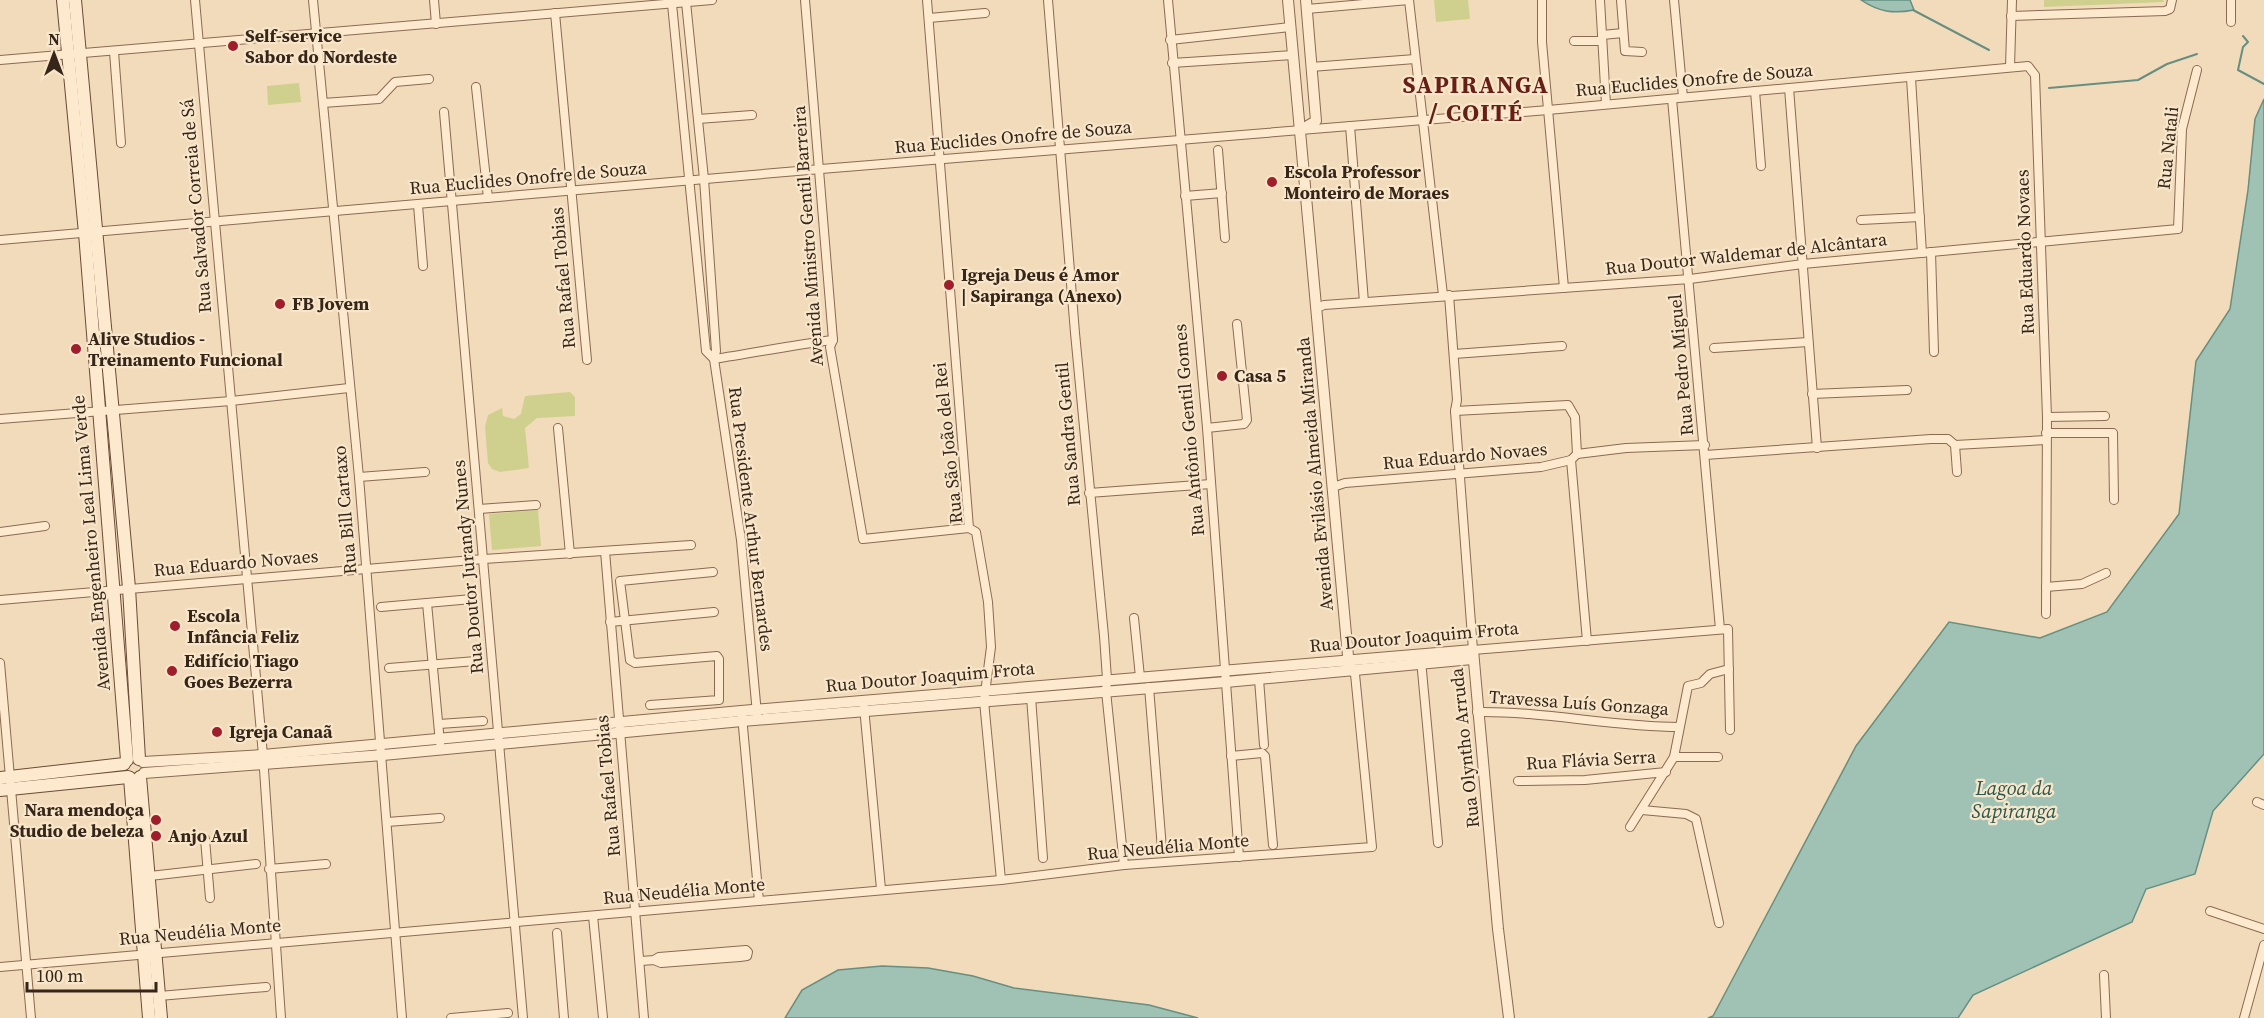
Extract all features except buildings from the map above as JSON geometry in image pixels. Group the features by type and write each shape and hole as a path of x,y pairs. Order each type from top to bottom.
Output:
{"main road":[{"name":"Avenida Engenheiro Leal Lima Verde","path":"63,0 74,55 129,588 134,769 150,876 149,1018"},
{"name":"Avenida Engenheiro Leal Lima Verde","path":"74,55 75,0"},
{"name":"Avenida Engenheiro Leal Lima Verde","path":"91,232 99,411 113,590 134,769 150,954 161,1018"},
{"name":"Rua Doutor Joaquim Frota","path":"5,783 134,769"}],"street":[{"name":"Rua Salvador Correia de Sá","path":"195,0 263,759 281,1018"},
{"name":"Rua Bill Cartaxo","path":"313,0 383,750 402,1018"},
{"path":"434,0 436,24"},
{"path":"0,60 200,45 712,0"},
{"name":"Avenida Ministro Gentil Barreira","path":"805,0 821,169 833,340 830,347 863,539 969,528"},
{"name":"Rua São João del Rei","path":"927,0 969,528 976,532 988,602 991,647 986,696 1001,880"},
{"name":"Rua Sandra Gentil","path":"1048,0 1089,493 1107,679 1106,691 1124,865"},
{"name":"Rua Antônio Gentil Gomes","path":"1168,0 1207,428 1239,858"},
{"name":"Avenida Evilásio Almeida Miranda","path":"1288,0 1348,665 1355,674 1372,847"},
{"path":"1301,130 1316,121 1306,4 1409,0"},
{"name":"Rua Olyntho Arruda","path":"1409,0 1421,119 1454,354 1457,400 1455,411 1477,712 1509,1018"},
{"path":"1542,0 1542,42 1564,288"},
{"path":"1600,0 1606,104"},
{"path":"1621,0 1625,51 1642,52"},
{"path":"1674,0 1683,98"},
{"path":"2010,67 2012,0"},
{"path":"2231,0 2231,22"},
{"name":"Rua Presidente Arthur Bernardes","path":"686,2 704,179 716,351 714,359 741,540 757,715"},
{"path":"2011,16 2164,11 2172,2"},
{"name":"Rua Presidente Arthur Bernardes","path":"672,4 706,351 714,359"},
{"name":"Rua Rafael Tobias","path":"555,13 587,360"},
{"path":"929,18 985,13"},
{"path":"1170,40 1290,27"},
{"path":"1574,41 1623,33"},
{"path":"114,52 121,143"},
{"path":"1172,63 1293,55"},
{"path":"1311,67 1415,59"},
{"name":"Rua Euclides Onofre de Souza","path":"0,240 821,169 1548,110 2028,66"},
{"name":"Rua Eduardo Novaes","path":"2028,66 2036,75 2047,417 2046,614"},
{"name":"Rua Natali","path":"2178,229 2182,129 2197,70"},
{"path":"1911,78 1920,217 1927,253 1934,352"},
{"path":"323,104 380,99 395,82 429,79"},
{"path":"476,87 488,198"},
{"path":"1790,88 1817,448"},
{"path":"1755,91 1761,166"},
{"name":"Rua Pedro Miguel","path":"1672,99 1720,629 1728,630 1729,669"},
{"name":"Rua Doutor Jurandy Nunes","path":"444,112 500,732 523,1018"},
{"path":"698,119 752,115"},
{"path":"1350,126 1364,302"},
{"path":"1218,150 1226,238"},
{"path":"1185,196 1222,193"},
{"path":"418,205 423,266"},
{"path":"1861,220 1920,217"},
{"name":"Rua Doutor Waldemar de Alcântara","path":"1317,308 1324,305 1446,295 1690,279 1803,264 2178,229"},
{"path":"1207,428 1244,424 1247,420 1237,324"},
{"path":"714,359 754,353 765,349 833,340"},
{"path":"1714,348 1808,342"},
{"path":"1454,354 1562,346"},
{"path":"0,419 231,401 349,388"},
{"path":"1812,394 1907,390"},
{"path":"1455,411 1568,405 1575,417 1574,457 1587,641"},
{"path":"2047,417 2105,416"},
{"path":"558,428 570,554"},
{"path":"1955,445 2046,436 2113,433 2114,500"},
{"path":"1705,455 1948,439 1955,445 1958,472"},
{"name":"Rua Eduardo Novaes","path":"1333,487 1345,483 1459,472 1541,467 1574,457 1626,448 1705,445"},
{"path":"359,477 425,472"},
{"path":"1089,493 1211,484"},
{"path":"479,509 536,505"},
{"path":"0,532 45,526"},
{"name":"Rua Eduardo Novaes","path":"0,600 484,559 691,545"},
{"name":"Rua Rafael Tobias","path":"605,551 644,1018"},
{"path":"650,705 719,700 719,659 717,656 635,663 628,657 621,580 712,572"},
{"path":"2046,587 2082,584 2106,573"},
{"path":"381,608 472,599"},
{"path":"427,603 440,744"},
{"path":"610,622 714,612"},
{"path":"1134,618 1140,676"},
{"name":"Rua Doutor Joaquim Frota","path":"986,696 1031,697 1106,691 1226,677 1473,655 1587,641 1720,629"},
{"path":"1421,659 1438,843"},
{"path":"389,668 476,660"},
{"path":"0,663 5,783 31,1018"},
{"name":"Rua Doutor Joaquim Frota","path":"134,769 383,750 440,744 500,732 619,727 986,696 1140,676 1259,679 1348,665"},
{"path":"1630,827 1674,757 1688,686 1701,683 1710,674 1729,669 1730,730"},
{"path":"1259,679 1264,745"},
{"path":"1149,687 1162,849"},
{"path":"1031,697 1043,858"},
{"path":"864,706 881,889"},
{"name":"Travessa Luís Gonzaga","path":"1477,712 1527,714 1645,727 1679,727"},
{"path":"742,716 759,901"},
{"path":"439,724 483,721"},
{"name":"Rua Doutor Joaquim Frota","path":"440,744 501,744 619,727"},
{"path":"1231,756 1262,753 1265,756 1273,845"},
{"path":"1674,757 1718,757"},
{"name":"Rua Flávia Serra","path":"1518,781 1585,780 1666,772"},
{"path":"1642,810 1686,814 1696,819 1719,923"},
{"path":"387,822 440,818"},
{"path":"205,839 210,898"},
{"name":"Rua Neudélia Monte","path":"0,967 1001,880 1124,865 1372,847"},
{"path":"150,876 256,864"},
{"path":"269,869 326,864"},
{"path":"2210,911 2264,929"},
{"path":"593,916 603,1018"},
{"path":"557,933 564,1018"},
{"path":"2244,1018 2264,945"},
{"path":"640,961 692,954 746,950 748,952 747,957 661,963 654,960"},
{"path":"2104,975 2106,1018"},
{"path":"159,996 266,987"},
{"path":"451,1018 508,1013"}],"green space":[{"path":"1434,0 1468,0 1470,19 1436,22"},
{"path":"2044,0 2163,0 2164,2 2044,7"},
{"path":"299,83 301,102 268,105 267,86"},
{"path":"570,392 575,397 575,416 537,418 525,428 529,468 500,472 492,469 488,463 485,427 488,415 502,408 503,416 514,419 521,414 525,396"},
{"path":"538,510 541,546 492,550 489,514"}],"water":[{"path":"1861,0 1910,0 1914,10 1886,11"},
{"name":"Lagoa da Sapiranga","path":"2264,99 2264,754 2213,811 2195,874 2146,889 2132,922 1973,995 1958,1018 1708,1018 1713,1016 1856,746 1949,622 2040,638 2107,612 2179,514 2196,361 2230,309 2248,190 2255,119"},
{"path":"882,966 928,968 973,976 1014,988 1149,1005 1198,1018 785,1018 802,990 838,970"}],"waterway":[{"path":"1913,10 1989,50"},
{"path":"2243,36 2248,42 2243,47 2238,70 2264,84"},
{"path":"2049,88 2138,80 2167,64 2197,54"}],"place":[{"name":"Self-service Sabor do Nordeste","path":"233,46"},
{"name":"Escola Professor Monteiro de Moraes","path":"1272,182"},
{"name":"Igreja Deus é Amor | Sapiranga (Anexo)","path":"949,285"},
{"name":"FB Jovem","path":"280,304"},
{"name":"Alive Studios - Treinamento Funcional","path":"76,349"},
{"name":"Casa 5","path":"1222,376"},
{"name":"Escola Infância Feliz","path":"175,626"},
{"name":"Edifício Tiago Goes Bezerra","path":"172,671"},
{"name":"Igreja Canaã","path":"217,732"},
{"name":"Nara mendoça Studio de beleza","path":"156,820"},
{"name":"Anjo Azul","path":"156,836"}],"district":[{"name":"SAPIRANGA / COITÉ","path":"1476,99"}]}
